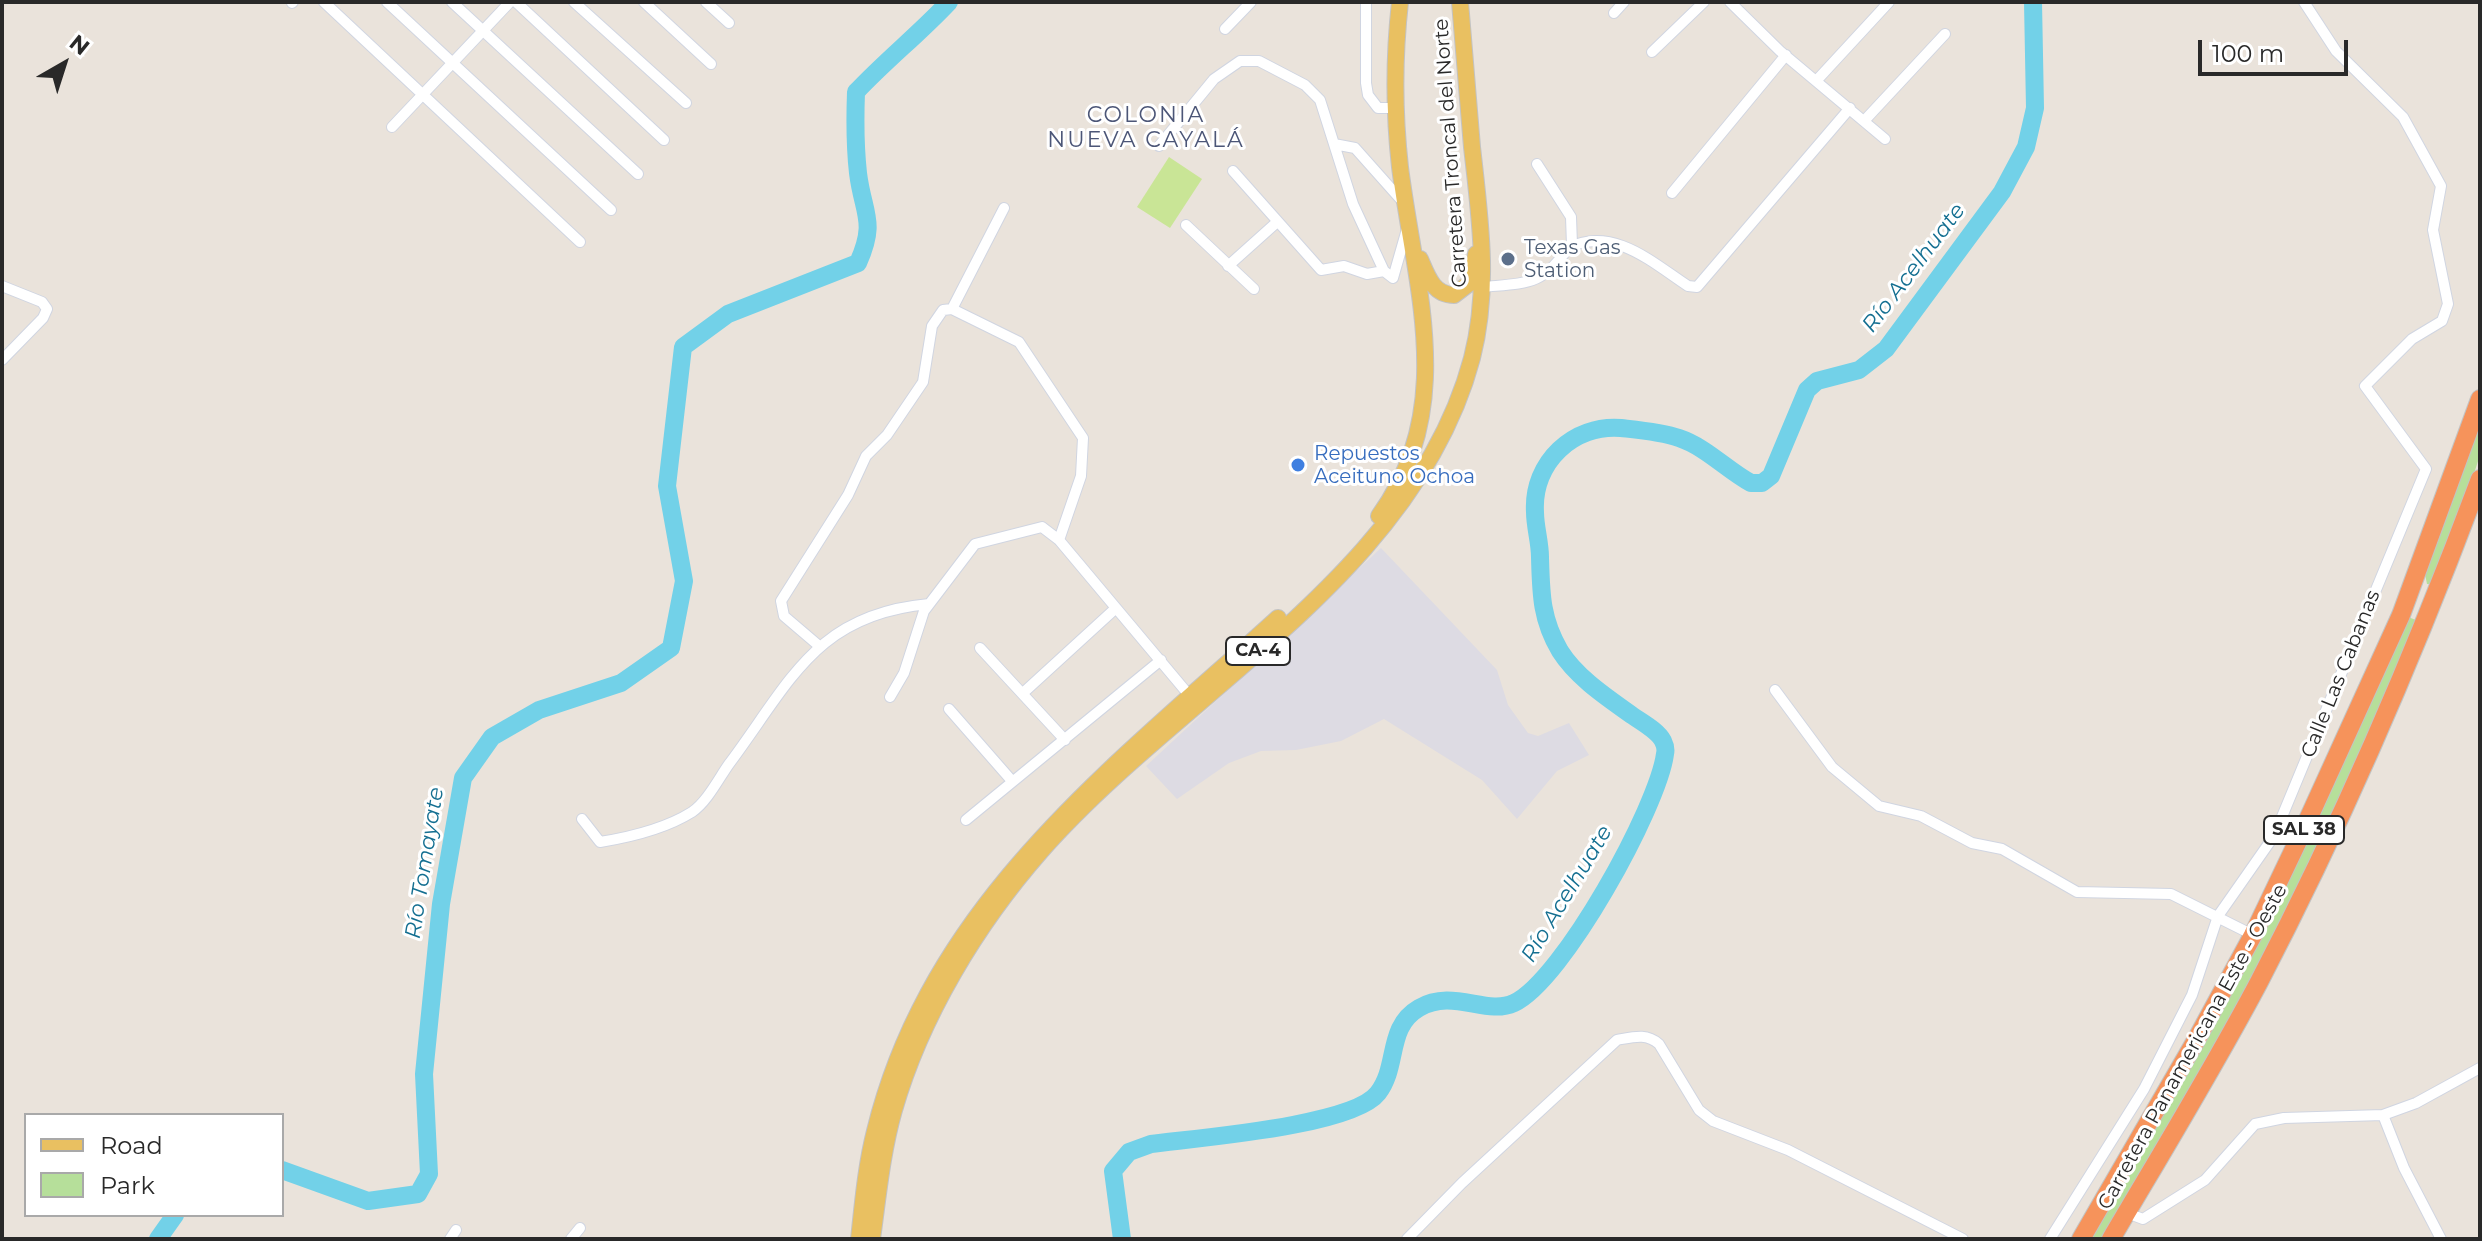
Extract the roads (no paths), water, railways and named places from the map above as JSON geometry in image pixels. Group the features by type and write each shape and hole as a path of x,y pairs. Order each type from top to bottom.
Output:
{"highway":[{"name":"Carretera Panamericana Este - Oeste","path":"2081,1239 2253,935 2401,615 2480,399"},
{"name":"Carretera Panamericana Este - Oeste","path":"2111,1239 2231,1033 2330,840 2426,621 2480,479"},
{"path":"2416,578 2417,588 2424,595 2430,596 2439,588"},
{"path":"2401,615 2408,608 2416,608 2426,621"}],"main road":[{"name":"Carretera Troncal del Norte","path":"859,1239 870,1155 883,1102 911,1032 958,941 993,891 1033,844 1189,695 1359,541 1391,496 1418,432 1427,375 1426,337 1399,153 1396,37 1400,2"},
{"path":"1396,37 1408,2"},
{"path":"1451,2 1465,55"},
{"name":"Carretera Troncal del Norte","path":"872,1239 886,1142 902,1085 921,1040 969,947 1042,850 1356,557 1424,471 1453,414 1472,358 1483,287 1481,230 1460,2"},
{"path":"1410,233 1433,285 1444,294 1454,295 1464,291 1471,282 1481,230"}],"street":[{"path":"324,2 580,242"},
{"path":"387,2 611,210"},
{"path":"452,2 638,174"},
{"path":"392,127 513,2 664,140"},
{"path":"574,2 686,103"},
{"path":"644,2 711,64"},
{"path":"706,2 729,23"},
{"path":"1225,29 1251,2"},
{"path":"1366,2 1368,95 1378,108 1396,108"},
{"path":"1614,13 1624,2"},
{"path":"1652,52 1704,2"},
{"path":"1730,2 1786,55 1885,139"},
{"path":"1817,80 1889,2"},
{"name":"Calle Las Cabanas","path":"2218,916 2274,836 2426,469 2365,386 2412,339 2442,321 2448,304 2433,230 2441,186 2403,117 2336,51 2304,2"},
{"path":"1864,121 1945,34"},
{"path":"1672,193 1786,55"},
{"path":"1159,146 1214,79 1228,67 1250,60 1313,91 1353,204 1384,271 1393,278 1410,233"},
{"path":"1483,287 1533,282 1547,274 1572,245 1586,243 1632,248 1684,284 1697,287 1850,108"},
{"path":"1334,144 1355,148 1376,167 1405,206"},
{"path":"1376,167 1389,168 1399,153"},
{"path":"1537,164 1571,217 1572,245"},
{"path":"1233,171 1276,223 1321,270 1344,266 1367,274 1384,271"},
{"path":"952,309 1004,208"},
{"path":"1228,266 1276,223"},
{"path":"1186,225 1254,289"},
{"path":"2,286 42,302 47,309 43,318 2,360"},
{"path":"818,645 784,616 781,601 848,495 866,456 887,435 923,382 932,326 943,310 952,309 1019,342 1083,438 1081,476 1059,540"},
{"path":"890,697 904,673 929,604 975,544 1042,527 1059,540 1189,695"},
{"path":"582,819 600,842 659,828 695,810 818,645 852,623 891,608 929,604"},
{"path":"1023,693 1116,608"},
{"path":"980,648 1065,740"},
{"path":"966,820 1161,660"},
{"path":"1775,690 1832,767 1879,806 1921,816 1972,843 2002,849 2077,892 2171,894 2253,935"},
{"path":"949,709 1012,781"},
{"path":"2050,1239 2144,1089 2192,995 2218,916"},
{"path":"1407,1239 1462,1183 1617,1040 1637,1036 1651,1037 1659,1044 1699,1110 1713,1121 1788,1150 1963,1239"},
{"path":"2127,1213 2143,1219 2205,1180 2255,1124 2284,1118 2383,1115 2416,1103 2480,1068"},
{"path":"2383,1115 2404,1168 2441,1239"},
{"path":"571,1239 580,1228"}],"waterway":[{"name":"Río Tomayate","path":"284,1171 368,1201 418,1194 429,1174 424,1074 441,904 463,778 492,737 539,710 621,683 671,648 684,581 667,486 683,347 728,314 858,263 868,227 857,163 856,92 949,2"},
{"name":"Río Acelhuate","path":"1122,1239 1113,1171 1129,1152 1151,1144 1307,1122 1363,1104 1378,1093 1389,1071 1397,1036 1409,1016 1419,1008 1444,1001 1492,1006 1514,1003 1534,988 1557,962 1605,890 1627,850 1659,779 1665,749 1661,737 1603,695 1575,670 1560,651 1549,628 1543,606 1535,518 1536,494 1548,462 1559,450 1587,432 1621,428 1665,434 1689,442 1751,483 1762,483 1771,476 1807,390 1817,381 1859,370 1886,349 2002,192 2026,147 2035,108 2033,2"},
{"name":"Río Tomayate","path":"158,1239 174,1217"}],"place":[{"name":"Texas Gas Station","path":"1508,259"},
{"name":"Repuestos Aceituno Ochoa","path":"1298,465"}],"district":[{"name":"COLONIA NUEVA CAYALÁ","path":"1146,128"}]}
